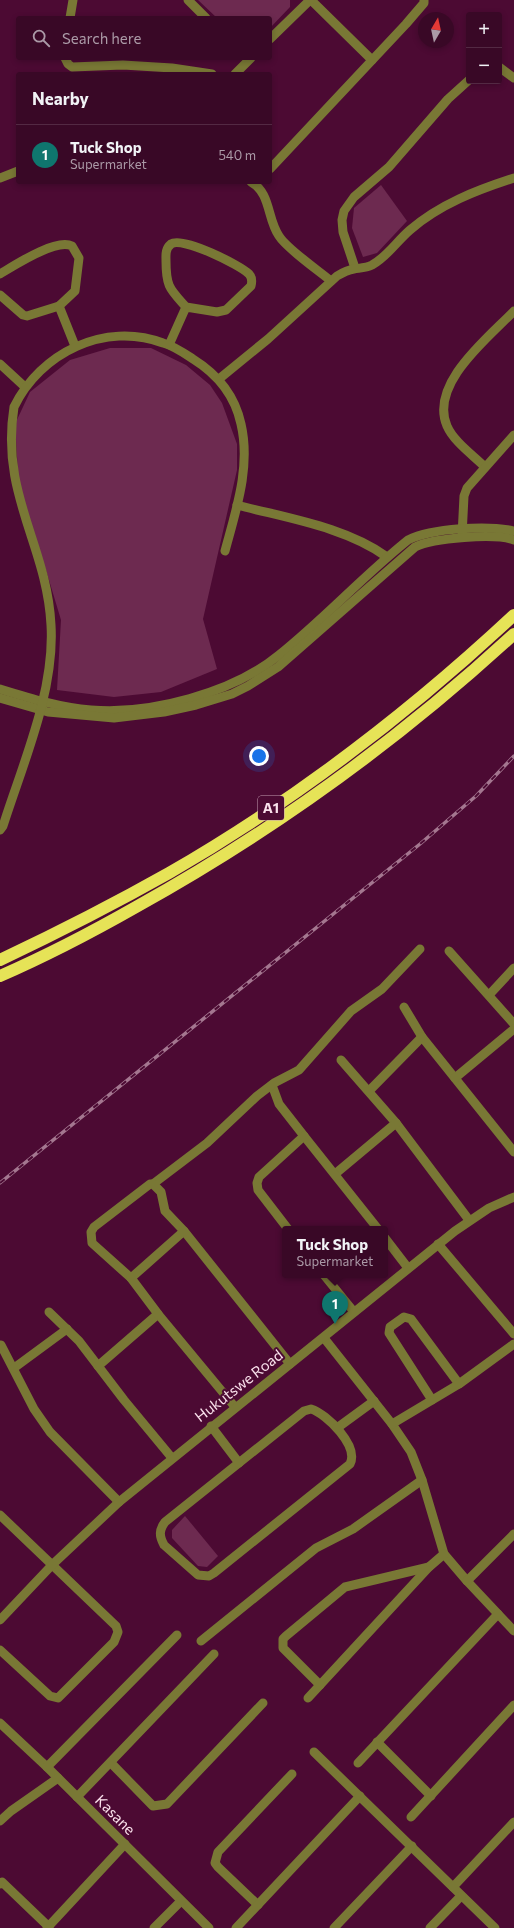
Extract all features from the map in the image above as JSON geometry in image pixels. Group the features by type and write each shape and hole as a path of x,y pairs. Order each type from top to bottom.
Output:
{"highway":[{"name":"A1","path":"0,960 100,910 170,872 234,833 393,722 462,664 514,615"},
{"name":"A1","path":"0,976 94,930 236,849 358,765 472,673 514,634"}],"street":[{"path":"70,16 73,0"},
{"path":"188,0 204,16"},
{"path":"272,37 310,0 372,60"},
{"path":"272,167 406,24 424,3 424,0"},
{"path":"66,60 72,67 123,65 172,68 199,72"},
{"path":"236,72 248,60"},
{"path":"502,69 514,78"},
{"path":"355,268 343,232 342,220 344,211 354,197 389,167 448,99 466,83"},
{"path":"0,178 16,172"},
{"path":"219,379 268,339 331,281 347,270 371,266 410,229 433,214 482,188 514,178"},
{"path":"256,184 265,197 278,236 331,281"},
{"path":"176,242 182,243 211,253 250,274 252,281 251,286 226,310 217,312 186,307 168,284 166,253 171,244 176,242"},
{"path":"0,274 22,260 52,247 64,244 72,246 79,258 76,287 73,295 59,306 31,315 23,315 0,295"},
{"path":"59,306 75,346"},
{"path":"169,345 186,307"},
{"path":"484,467 455,438 447,426 444,404 445,395 450,382 464,364 514,311"},
{"path":"2,448 6,425 25,387 43,367 75,346 117,337 144,338 169,345 202,365 219,379 236,409 244,438 244,468 237,505 225,551"},
{"path":"0,364 25,387"},
{"path":"462,534 464,496 467,488 484,467 514,435"},
{"path":"237,505 342,533 372,546 387,557"},
{"path":"0,698 40,711 97,717 128,717 177,710 232,694 278,667 406,552 429,542 491,528 514,531"},
{"path":"0,830 3,826 44,701 51,654 50,614 41,580 20,532"},
{"path":"0,689 44,701 93,710 142,708 195,696 231,685 256,672 280,655 387,557 414,537 424,534 462,534 499,537 514,540"},
{"path":"235,1407 158,1314 131,1278 92,1243 91,1232 94,1227 150,1184 153,1184 207,1143 257,1096 272,1085 299,1070 351,1011 382,989 420,949"},
{"path":"449,951 514,1024"},
{"path":"489,995 514,968"},
{"path":"404,1007 422,1038 514,1152"},
{"path":"455,1078 514,1029"},
{"path":"369,1091 422,1038"},
{"path":"341,1060 396,1123 469,1220"},
{"path":"272,1085 279,1104 376,1226"},
{"path":"334,1174 396,1123"},
{"path":"286,1226 258,1190 257,1183 259,1177 304,1136"},
{"path":"153,1184 161,1192 165,1211 184,1231 290,1364"},
{"name":"Hukutswe Road","path":"0,1620 52,1565 119,1502 172,1458 324,1338 408,1268 469,1220 494,1205 514,1197"},
{"path":"131,1278 184,1231"},
{"path":"388,1242 408,1268"},
{"path":"438,1244 514,1334"},
{"path":"326,1278 354,1312"},
{"path":"49,1312 79,1340 124,1400 172,1458"},
{"path":"98,1366 158,1314"},
{"path":"432,1400 389,1334 390,1326 404,1317 411,1319 459,1384"},
{"path":"14,1368 67,1329"},
{"path":"324,1338 392,1424 414,1457 444,1554 466,1581 514,1631"},
{"path":"392,1424 459,1384 514,1344"},
{"path":"1,1345 34,1409 50,1432 119,1502"},
{"path":"338,1428 374,1401"},
{"path":"311,1409 316,1411 338,1428 352,1453 353,1459 350,1464 214,1573 209,1576 198,1575 164,1545 161,1539 161,1527 165,1522 304,1411 311,1409"},
{"path":"211,1426 239,1463"},
{"path":"201,1641 316,1548 353,1529 422,1480"},
{"path":"0,1515 116,1626 118,1632 114,1642 62,1696 55,1698 50,1696 0,1650"},
{"path":"466,1581 514,1534"},
{"path":"308,1698 429,1567 444,1554"},
{"path":"320,1685 283,1648 283,1639 339,1590 345,1587 429,1567"},
{"path":"358,1763 498,1614"},
{"path":"47,1767 176,1635"},
{"path":"77,1797 111,1763 191,1676 214,1654"},
{"path":"111,1763 154,1806 162,1806 167,1804 263,1703"},
{"path":"411,1817 514,1705"},
{"name":"Kasane","path":"0,1723 47,1767 209,1928"},
{"path":"377,1742 431,1796"},
{"path":"314,1752 495,1928"},
{"path":"258,1905 218,1867 216,1857 218,1852 292,1774"},
{"path":"0,1821 11,1811 58,1778"},
{"path":"236,1928 360,1796"},
{"path":"453,1888 513,1824"},
{"path":"0,1884 2,1882 48,1927 125,1844"},
{"path":"334,1928 412,1846"},
{"path":"430,1928 461,1896"},
{"path":"154,1928 182,1901"}],"shaded area":[{"path":"198,0 290,0 290,7 272,26 272,16 215,16"},
{"path":"381,185 407,221 377,253 363,257 352,228 354,208"},
{"path":"110,348 151,348 186,365 210,385 222,403 237,444 237,470 203,619 217,669 161,692 114,697 57,690 61,620 46,570 20,505 15,424 30,392 70,360"},
{"path":"185,1516 218,1556 207,1567 198,1566 172,1538 172,1530"}],"railway":[{"path":"0,1183 420,844 476,796 514,756"}],"place":[{"name":"Tuck Shop","path":"335,1324"}]}
